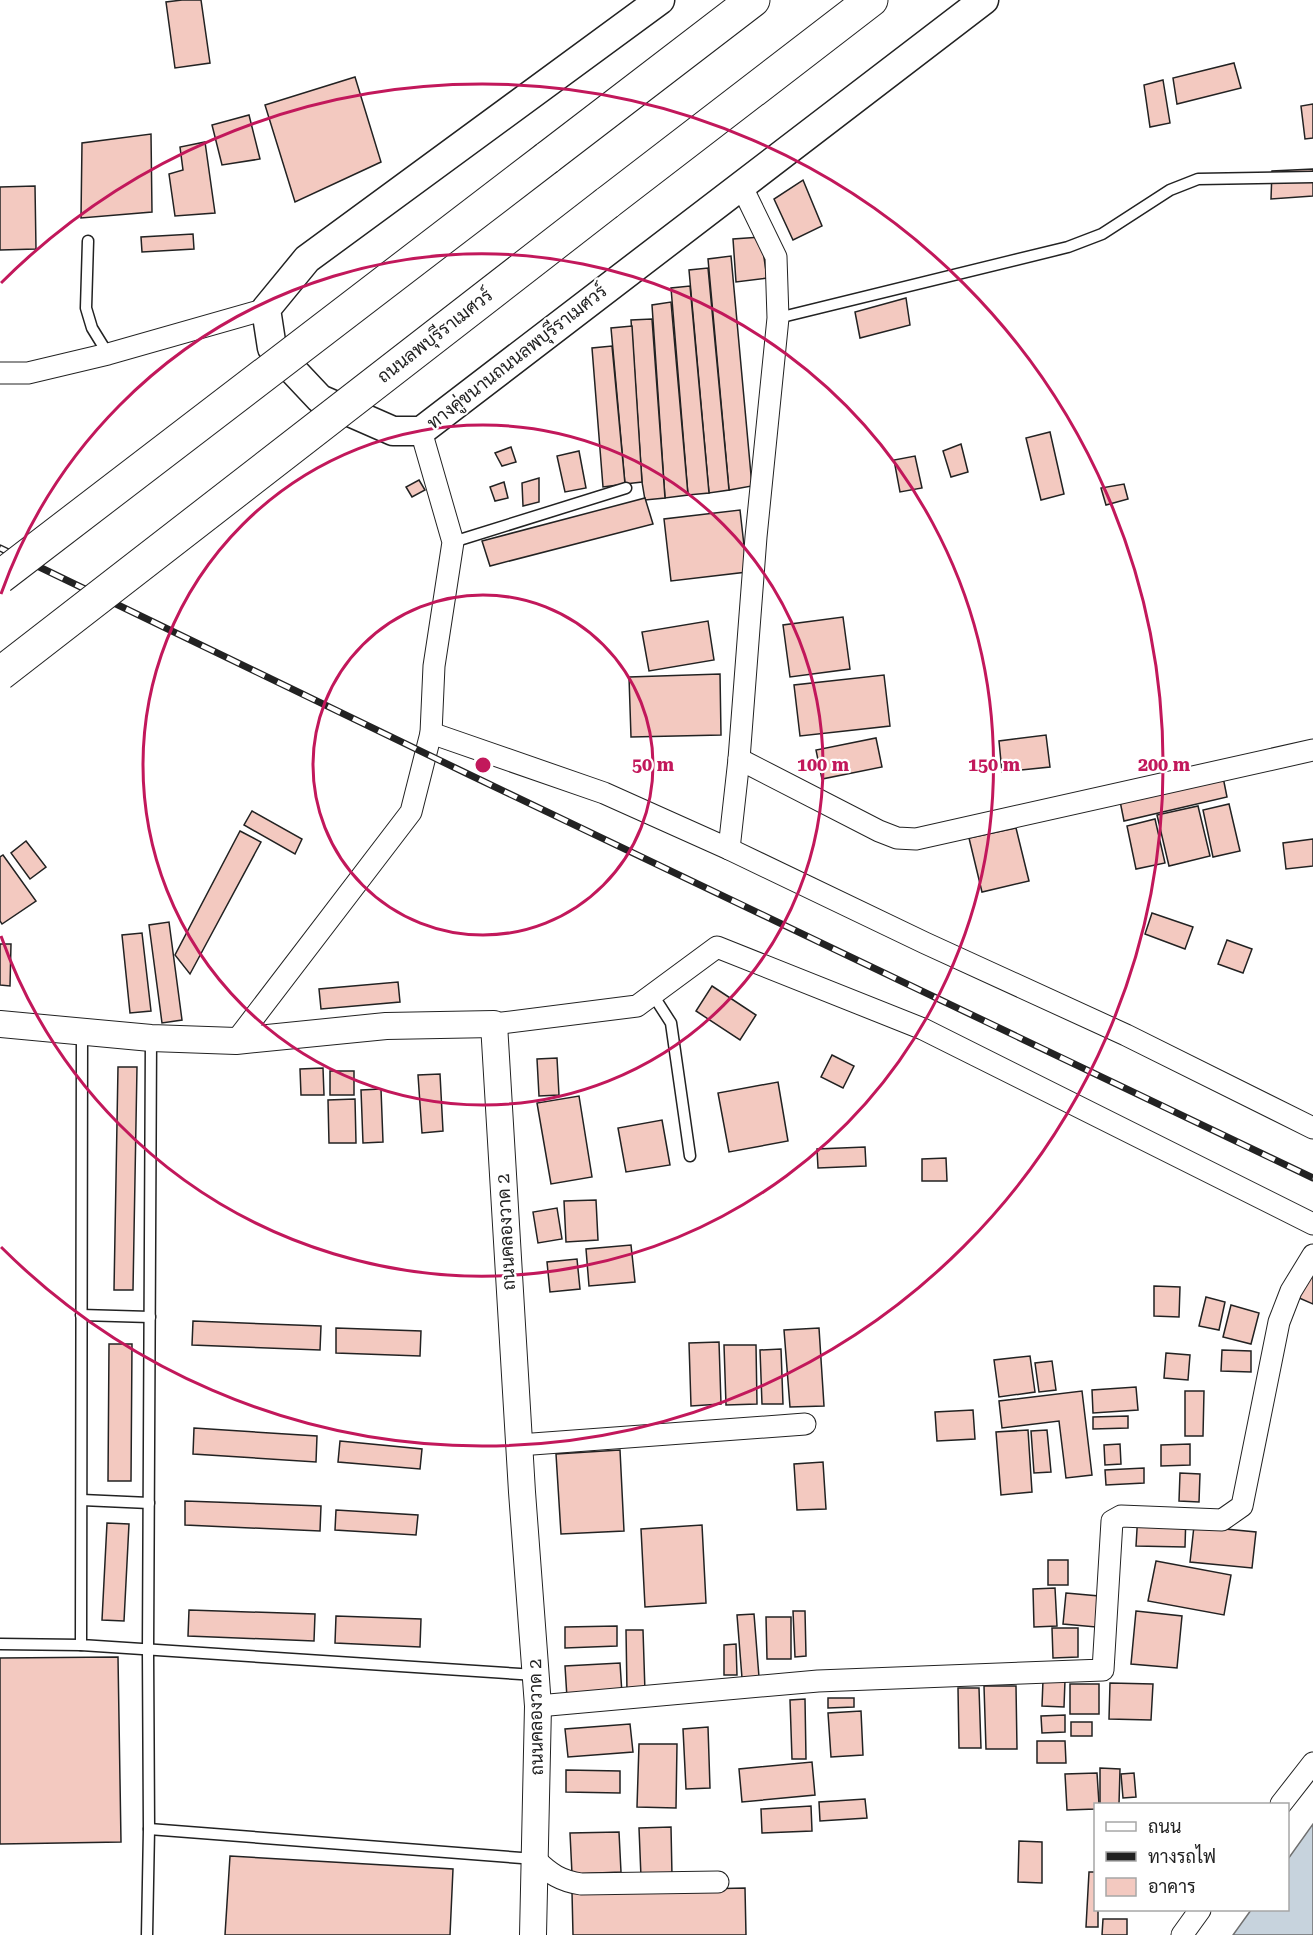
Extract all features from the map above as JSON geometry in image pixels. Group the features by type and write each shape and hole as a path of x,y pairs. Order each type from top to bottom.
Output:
{"main road":[{"path":"266,309 307,259 660,0"},
{"path":"0,577 753,0"},
{"name":"ถนนลพบุรีราเมศวร์","path":"0,674 872,0"},
{"name":"ทางคู่ขนานถนนลพบุรีราเมศวร์","path":"266,309 272,348 321,399 393,432 421,431 984,0"}],"street":[{"path":"729,849 778,318 776,257 741,185"},
{"path":"0,373 28,374 266,309"},
{"path":"236,1041 411,812 431,734 434,666 453,542 421,431"},
{"path":"431,734 604,793 1126,1035 1313,1128"},
{"path":"739,759 879,831 897,838 916,839 1313,750"},
{"path":"0,1024 151,1038 236,1041 386,1026 494,1024 637,1006 717,947 923,1029 1313,1224"},
{"name":"ถนนคลองวาด 2","path":"494,1024 519,1445 538,1706 533,1935"},
{"path":"538,1706 818,1681 1103,1670 1112,1521 1121,1516 1222,1520 1242,1506 1279,1322 1291,1291 1313,1255"},
{"path":"519,1445 805,1424"},
{"path":"1282,1803 1313,1764"},
{"path":"536,1860 556,1878 581,1884 718,1882"},
{"path":"1182,1935 1199,1911"}],"lane":[{"path":"778,318 1068,247 1102,234 1170,190 1198,179 1313,177"},
{"path":"88,241 86,308 92,328 108,354"},
{"path":"453,542 626,488"},
{"path":"653,995 671,1023 690,1156"},
{"path":"81,1645 82,1031"},
{"path":"147,1935 151,1038"},
{"path":"81,1315 150,1317"},
{"path":"82,1500 149,1503"},
{"path":"0,1644 81,1645 536,1675"},
{"path":"149,1829 536,1860"}],"shaded area":[{"path":"1313,1824 1313,1935 1233,1935 1250,1911 1289,1911 1289,1858"}],"building":[{"path":"201,0 210,63 175,68 166,2"},
{"path":"1234,63 1241,88 1177,104 1173,78"},
{"path":"355,77 381,162 295,202 265,105"},
{"path":"1163,80 1170,123 1150,127 1144,85"},
{"path":"1313,104 1313,138 1305,139 1301,106"},
{"path":"249,115 260,159 222,165 212,125"},
{"path":"151,134 152,212 81,218 82,143"},
{"path":"205,142 215,213 175,216 169,174 183,170 180,147"},
{"path":"1313,169 1313,196 1271,199 1272,171"},
{"path":"803,180 822,226 793,240 774,199"},
{"path":"35,186 36,249 0,250 0,187"},
{"path":"193,234 194,249 142,252 141,237"},
{"path":"761,237 767,278 736,282 733,239"},
{"path":"731,256 752,486 729,490 708,259"},
{"path":"708,268 729,490 709,493 689,270"},
{"path":"690,286 709,493 688,495 671,288"},
{"path":"906,298 910,325 860,338 855,312"},
{"path":"671,302 688,495 665,498 652,305"},
{"path":"652,319 665,498 645,500 631,320"},
{"path":"632,326 642,482 625,484 611,328"},
{"path":"612,346 625,484 603,487 592,348"},
{"path":"1050,432 1064,494 1041,500 1026,438"},
{"path":"961,444 968,472 951,477 943,451"},
{"path":"511,447 516,462 502,466 495,453"},
{"path":"579,451 586,488 565,492 557,456"},
{"path":"915,456 922,488 900,492 894,460"},
{"path":"539,478 539,502 523,506 522,483"},
{"path":"419,480 425,490 412,497 406,487"},
{"path":"504,482 508,498 495,501 490,487"},
{"path":"1124,484 1128,499 1106,505 1101,488"},
{"path":"645,498 653,524 490,566 482,541"},
{"path":"740,510 747,572 671,581 664,519"},
{"path":"843,617 850,669 790,677 783,625"},
{"path":"708,621 714,660 649,671 642,632"},
{"path":"720,674 721,735 631,737 629,677"},
{"path":"884,675 890,726 800,736 794,685"},
{"path":"1046,735 1050,767 1002,772 999,741"},
{"path":"876,738 882,767 822,779 816,750"},
{"path":"1223,777 1227,797 1124,821 1120,801"},
{"path":"1229,804 1240,851 1213,857 1203,810"},
{"path":"1198,806 1210,856 1169,866 1157,815"},
{"path":"252,811 302,839 295,854 244,825"},
{"path":"1155,819 1165,863 1136,869 1127,826"},
{"path":"1016,828 1029,881 982,892 969,838"},
{"path":"240,831 261,842 190,974 175,955"},
{"path":"1313,839 1313,866 1286,869 1283,843"},
{"path":"26,841 46,867 30,879 11,853"},
{"path":"3,855 36,901 2,924 0,921 0,857"},
{"path":"1152,913 1193,927 1185,949 1145,934"},
{"path":"169,922 182,1020 162,1023 149,925"},
{"path":"142,933 151,1011 130,1013 122,935"},
{"path":"1227,940 1252,949 1243,973 1218,964"},
{"path":"0,944 11,944 10,986 0,985"},
{"path":"398,982 400,1002 321,1009 319,989"},
{"path":"712,986 756,1015 740,1040 696,1011"},
{"path":"832,1055 854,1066 843,1088 821,1077"},
{"path":"557,1058 559,1095 539,1096 537,1059"},
{"path":"118,1067 137,1067 133,1290 114,1290"},
{"path":"323,1068 324,1095 301,1095 300,1069"},
{"path":"330,1071 354,1071 354,1095 330,1095"},
{"path":"440,1074 443,1131 422,1133 418,1075"},
{"path":"778,1082 788,1141 729,1152 718,1093"},
{"path":"381,1089 383,1142 363,1143 361,1090"},
{"path":"579,1096 592,1177 551,1184 537,1103"},
{"path":"355,1099 356,1143 329,1143 328,1100"},
{"path":"662,1120 670,1165 626,1172 618,1128"},
{"path":"865,1147 866,1166 818,1168 817,1149"},
{"path":"946,1158 947,1181 922,1181 922,1159"},
{"path":"596,1200 598,1240 566,1242 564,1201"},
{"path":"557,1208 562,1239 538,1243 533,1212"},
{"path":"631,1245 635,1282 589,1286 586,1249"},
{"path":"577,1259 580,1289 550,1292 547,1262"},
{"path":"1307,1274 1313,1276 1313,1304 1297,1297"},
{"path":"1154,1286 1180,1287 1179,1317 1154,1316"},
{"path":"1206,1297 1225,1302 1219,1330 1199,1326"},
{"path":"1231,1305 1259,1313 1251,1344 1223,1337"},
{"path":"193,1321 321,1326 320,1350 192,1345"},
{"path":"336,1328 421,1331 420,1356 336,1353"},
{"path":"819,1328 824,1406 790,1407 784,1330"},
{"path":"719,1342 721,1404 691,1406 689,1343"},
{"path":"109,1344 132,1344 131,1481 108,1481"},
{"path":"724,1345 756,1345 757,1404 726,1405"},
{"path":"781,1349 783,1404 762,1404 760,1350"},
{"path":"1222,1350 1251,1351 1251,1372 1221,1371"},
{"path":"1166,1353 1190,1355 1188,1380 1164,1378"},
{"path":"1030,1356 1035,1392 999,1397 994,1360"},
{"path":"1052,1361 1056,1390 1039,1392 1035,1363"},
{"path":"1136,1387 1138,1410 1093,1413 1092,1390"},
{"path":"1082,1391 1092,1475 1066,1478 1059,1421 1002,1428 999,1401"},
{"path":"1185,1391 1204,1391 1203,1436 1185,1436"},
{"path":"973,1410 975,1439 937,1441 935,1412"},
{"path":"1128,1416 1128,1428 1093,1429 1093,1417"},
{"path":"194,1428 317,1436 316,1462 193,1454"},
{"path":"1028,1430 1032,1492 1001,1495 996,1432"},
{"path":"1047,1430 1051,1472 1034,1473 1031,1431"},
{"path":"340,1441 422,1449 420,1469 338,1462"},
{"path":"1120,1444 1121,1464 1105,1465 1104,1445"},
{"path":"1190,1444 1190,1465 1161,1466 1161,1445"},
{"path":"620,1450 624,1531 561,1534 556,1454"},
{"path":"823,1462 826,1509 797,1510 794,1464"},
{"path":"1144,1468 1144,1483 1106,1485 1105,1470"},
{"path":"1180,1473 1200,1474 1199,1502 1179,1501"},
{"path":"185,1501 321,1506 320,1531 185,1525"},
{"path":"336,1510 418,1515 416,1535 335,1530"},
{"path":"1138,1513 1186,1514 1185,1547 1136,1546"},
{"path":"107,1523 129,1524 124,1621 102,1620"},
{"path":"702,1525 706,1603 645,1607 641,1529"},
{"path":"1194,1526 1256,1532 1252,1568 1190,1562"},
{"path":"1048,1560 1068,1560 1068,1585 1048,1585"},
{"path":"1156,1561 1231,1575 1224,1615 1148,1601"},
{"path":"1055,1588 1057,1626 1034,1627 1033,1589"},
{"path":"1066,1593 1099,1596 1096,1627 1063,1624"},
{"path":"189,1610 315,1614 314,1641 188,1636"},
{"path":"793,1611 805,1611 806,1656 795,1657"},
{"path":"1136,1611 1182,1616 1177,1668 1131,1664"},
{"path":"754,1614 759,1677 742,1678 737,1615"},
{"path":"336,1616 421,1619 420,1647 335,1643"},
{"path":"766,1617 791,1617 791,1659 767,1659"},
{"path":"617,1626 617,1646 565,1648 565,1627"},
{"path":"1052,1628 1078,1628 1078,1657 1053,1658"},
{"path":"626,1630 643,1630 645,1692 627,1692"},
{"path":"736,1644 737,1675 724,1675 724,1645"},
{"path":"118,1657 121,1842 0,1844 0,1658"},
{"path":"620,1663 622,1694 567,1698 565,1666"},
{"path":"1043,1680 1065,1680 1064,1707 1042,1706"},
{"path":"1110,1683 1153,1684 1151,1720 1109,1719"},
{"path":"1070,1684 1099,1684 1099,1714 1070,1714"},
{"path":"984,1686 1016,1686 1017,1749 986,1749"},
{"path":"958,1688 979,1688 981,1748 959,1748"},
{"path":"828,1698 854,1698 854,1707 828,1708"},
{"path":"805,1699 806,1759 792,1759 790,1700"},
{"path":"861,1711 863,1755 831,1757 828,1713"},
{"path":"1065,1715 1065,1732 1042,1733 1041,1716"},
{"path":"1071,1722 1092,1722 1092,1736 1071,1736"},
{"path":"630,1724 633,1752 568,1757 565,1729"},
{"path":"708,1727 710,1788 686,1789 683,1729"},
{"path":"1037,1741 1065,1741 1066,1763 1037,1763"},
{"path":"639,1744 677,1744 676,1808 637,1807"},
{"path":"812,1762 815,1795 742,1802 739,1769"},
{"path":"1100,1768 1120,1769 1119,1803 1100,1803"},
{"path":"566,1770 620,1771 620,1793 566,1792"},
{"path":"1097,1773 1099,1803 1094,1803 1094,1809 1067,1810 1065,1774"},
{"path":"1134,1773 1136,1797 1123,1798 1121,1774"},
{"path":"865,1799 867,1818 820,1821 819,1802"},
{"path":"811,1806 812,1831 762,1833 761,1809"},
{"path":"671,1827 672,1876 641,1877 639,1828"},
{"path":"619,1832 621,1872 572,1874 570,1833"},
{"path":"1019,1841 1042,1842 1042,1883 1018,1882"},
{"path":"230,1856 453,1869 450,1935 225,1935"},
{"path":"1089,1872 1094,1872 1094,1911 1098,1911 1098,1927 1086,1927"},
{"path":"745,1888 746,1935 573,1935 572,1892"},
{"path":"1103,1919 1127,1919 1127,1935 1102,1935"}],"railway":[{"path":"0,548 1313,1178"}]}
